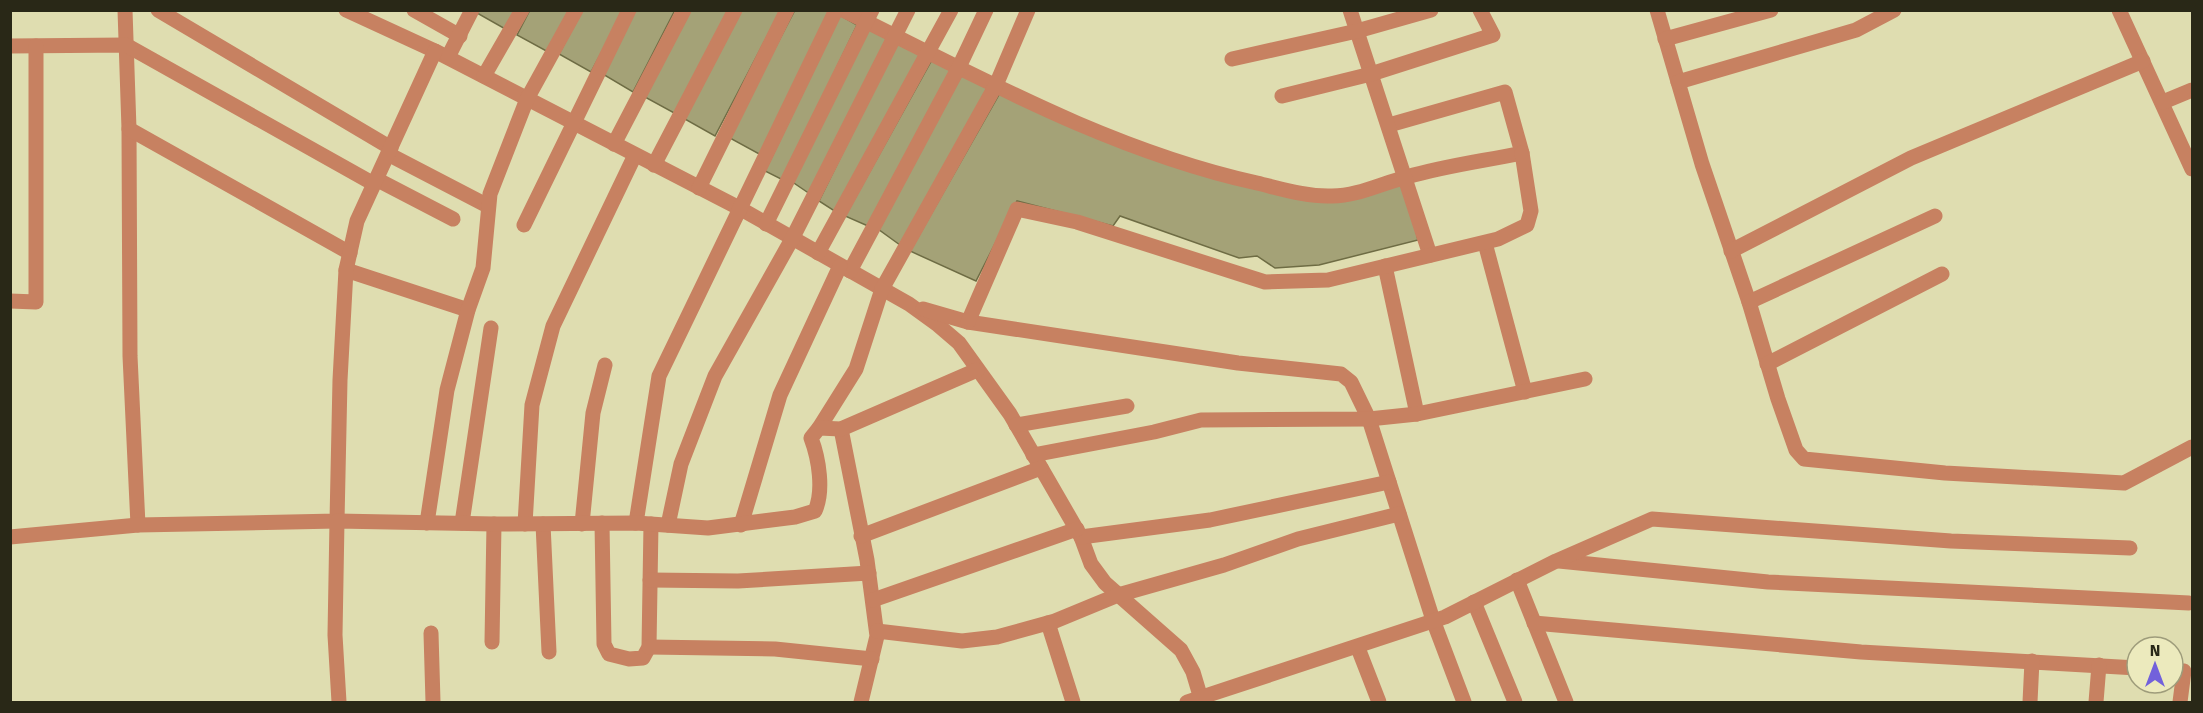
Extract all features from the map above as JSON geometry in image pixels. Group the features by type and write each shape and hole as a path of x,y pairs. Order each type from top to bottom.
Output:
{"street":[{"path":"125,10 129,129 130,356 138,525"},
{"path":"158,10 389,151 488,206"},
{"path":"346,10 442,54 741,210 909,304 959,343 1016,425 1079,533 1092,564 1118,595 1181,650 1193,672 1196,701 1358,648 1433,620 1556,561 1652,519 1951,541 2130,548"},
{"path":"414,10 460,36"},
{"path":"339,702 335,635 340,380 346,270 357,221 389,151 442,54 460,36 472,10"},
{"path":"484,76 522,10"},
{"path":"428,523 447,390 468,310 483,268 490,194 527,99 576,10"},
{"path":"524,225 629,10"},
{"path":"614,144 684,10"},
{"path":"654,165 735,10"},
{"path":"699,188 787,10"},
{"path":"602,524 604,644 609,654 643,658 649,647 650,580 643,524 659,376 681,326 741,210 836,10"},
{"path":"843,10 869,16 896,36 930,53 1151,154 1212,173 1313,196 1335,196 1370,189 1407,177 1522,153"},
{"path":"668,525 681,464 715,376 792,239 908,10"},
{"path":"818,253 930,53 951,10"},
{"path":"741,525 780,395 845,268 960,67 986,10"},
{"path":"10,537 138,525 337,521 643,524 708,528 795,517 815,511 821,499 815,449 810,438 819,428 856,369 882,289 996,85 1028,10"},
{"path":"1350,10 1407,177 1430,255"},
{"path":"1232,59 1357,31 1431,10"},
{"path":"1282,96 1371,74 1492,35 1480,10"},
{"path":"1657,10 1791,438 1804,459 1945,473 2124,483 2193,447"},
{"path":"1665,39 1771,10"},
{"path":"1678,82 1856,30 1894,10"},
{"path":"2120,10 2193,169"},
{"path":"766,224 869,16"},
{"path":"10,46 126,45 375,182 453,219"},
{"path":"10,301 36,302 36,46"},
{"path":"1731,250 1911,158 2143,61"},
{"path":"2163,102 2193,90"},
{"path":"968,322 1017,209 1077,222 1265,282 1328,280 1485,243 1527,225 1531,211 1522,153 1505,92 1389,125"},
{"path":"129,129 350,253"},
{"path":"525,524 532,405 554,326 635,154"},
{"path":"1749,302 1935,216"},
{"path":"1485,243 1525,392"},
{"path":"1385,266 1417,414"},
{"path":"346,270 468,310"},
{"path":"1767,363 1942,274"},
{"path":"909,304 968,322 1259,366 1341,374 1351,382 1369,419 1433,620 1464,702"},
{"path":"462,524 491,328"},
{"path":"582,524 593,413 605,365"},
{"path":"819,428 841,429 977,370"},
{"path":"861,536 1037,461 1201,420 1369,419 1417,414 1585,379"},
{"path":"1016,425 1127,406"},
{"path":"841,429 869,573 877,631 861,702"},
{"path":"873,600 1079,533 1210,520 1389,482"},
{"path":"877,631 962,641 997,637 1048,623 1118,595 1224,565 1298,539 1399,514"},
{"path":"492,642 494,524"},
{"path":"543,524 549,652"},
{"path":"1556,561 1768,582 2189,603"},
{"path":"650,580 738,581 869,573"},
{"path":"1517,580 1566,702"},
{"path":"1474,602 1515,702"},
{"path":"1048,623 1072,702"},
{"path":"1534,623 1861,652 2125,667"},
{"path":"431,633 433,702"},
{"path":"649,647 775,649 872,659"},
{"path":"1358,648 1379,702"},
{"path":"2030,702 2032,661"},
{"path":"2096,702 2099,665"}],"building":[{"path":"479,10 518,10 507,30 477,13"},
{"path":"530,10 572,10 550,53 517,35"},
{"path":"582,10 624,10 591,72 559,54"},
{"path":"634,10 675,10 633,92 601,73"},
{"path":"688,10 730,10 676,114 643,96"},
{"path":"740,10 781,10 715,136 683,118"},
{"path":"795,10 830,10 761,155 728,137"},
{"path":"840,15 857,25 783,180 765,171"},
{"path":"868,29 888,39 810,194 791,181"},
{"path":"897,42 922,56 836,212 819,201"},
{"path":"933,58 954,68 868,226 845,216"},
{"path":"961,72 990,88 900,245 878,229"},
{"path":"1000,93 1252,188 1330,201 1405,184 1418,240 1319,265 1275,268 1257,256 1239,258 1120,216 1113,226 1017,201 976,281 910,251"}]}
